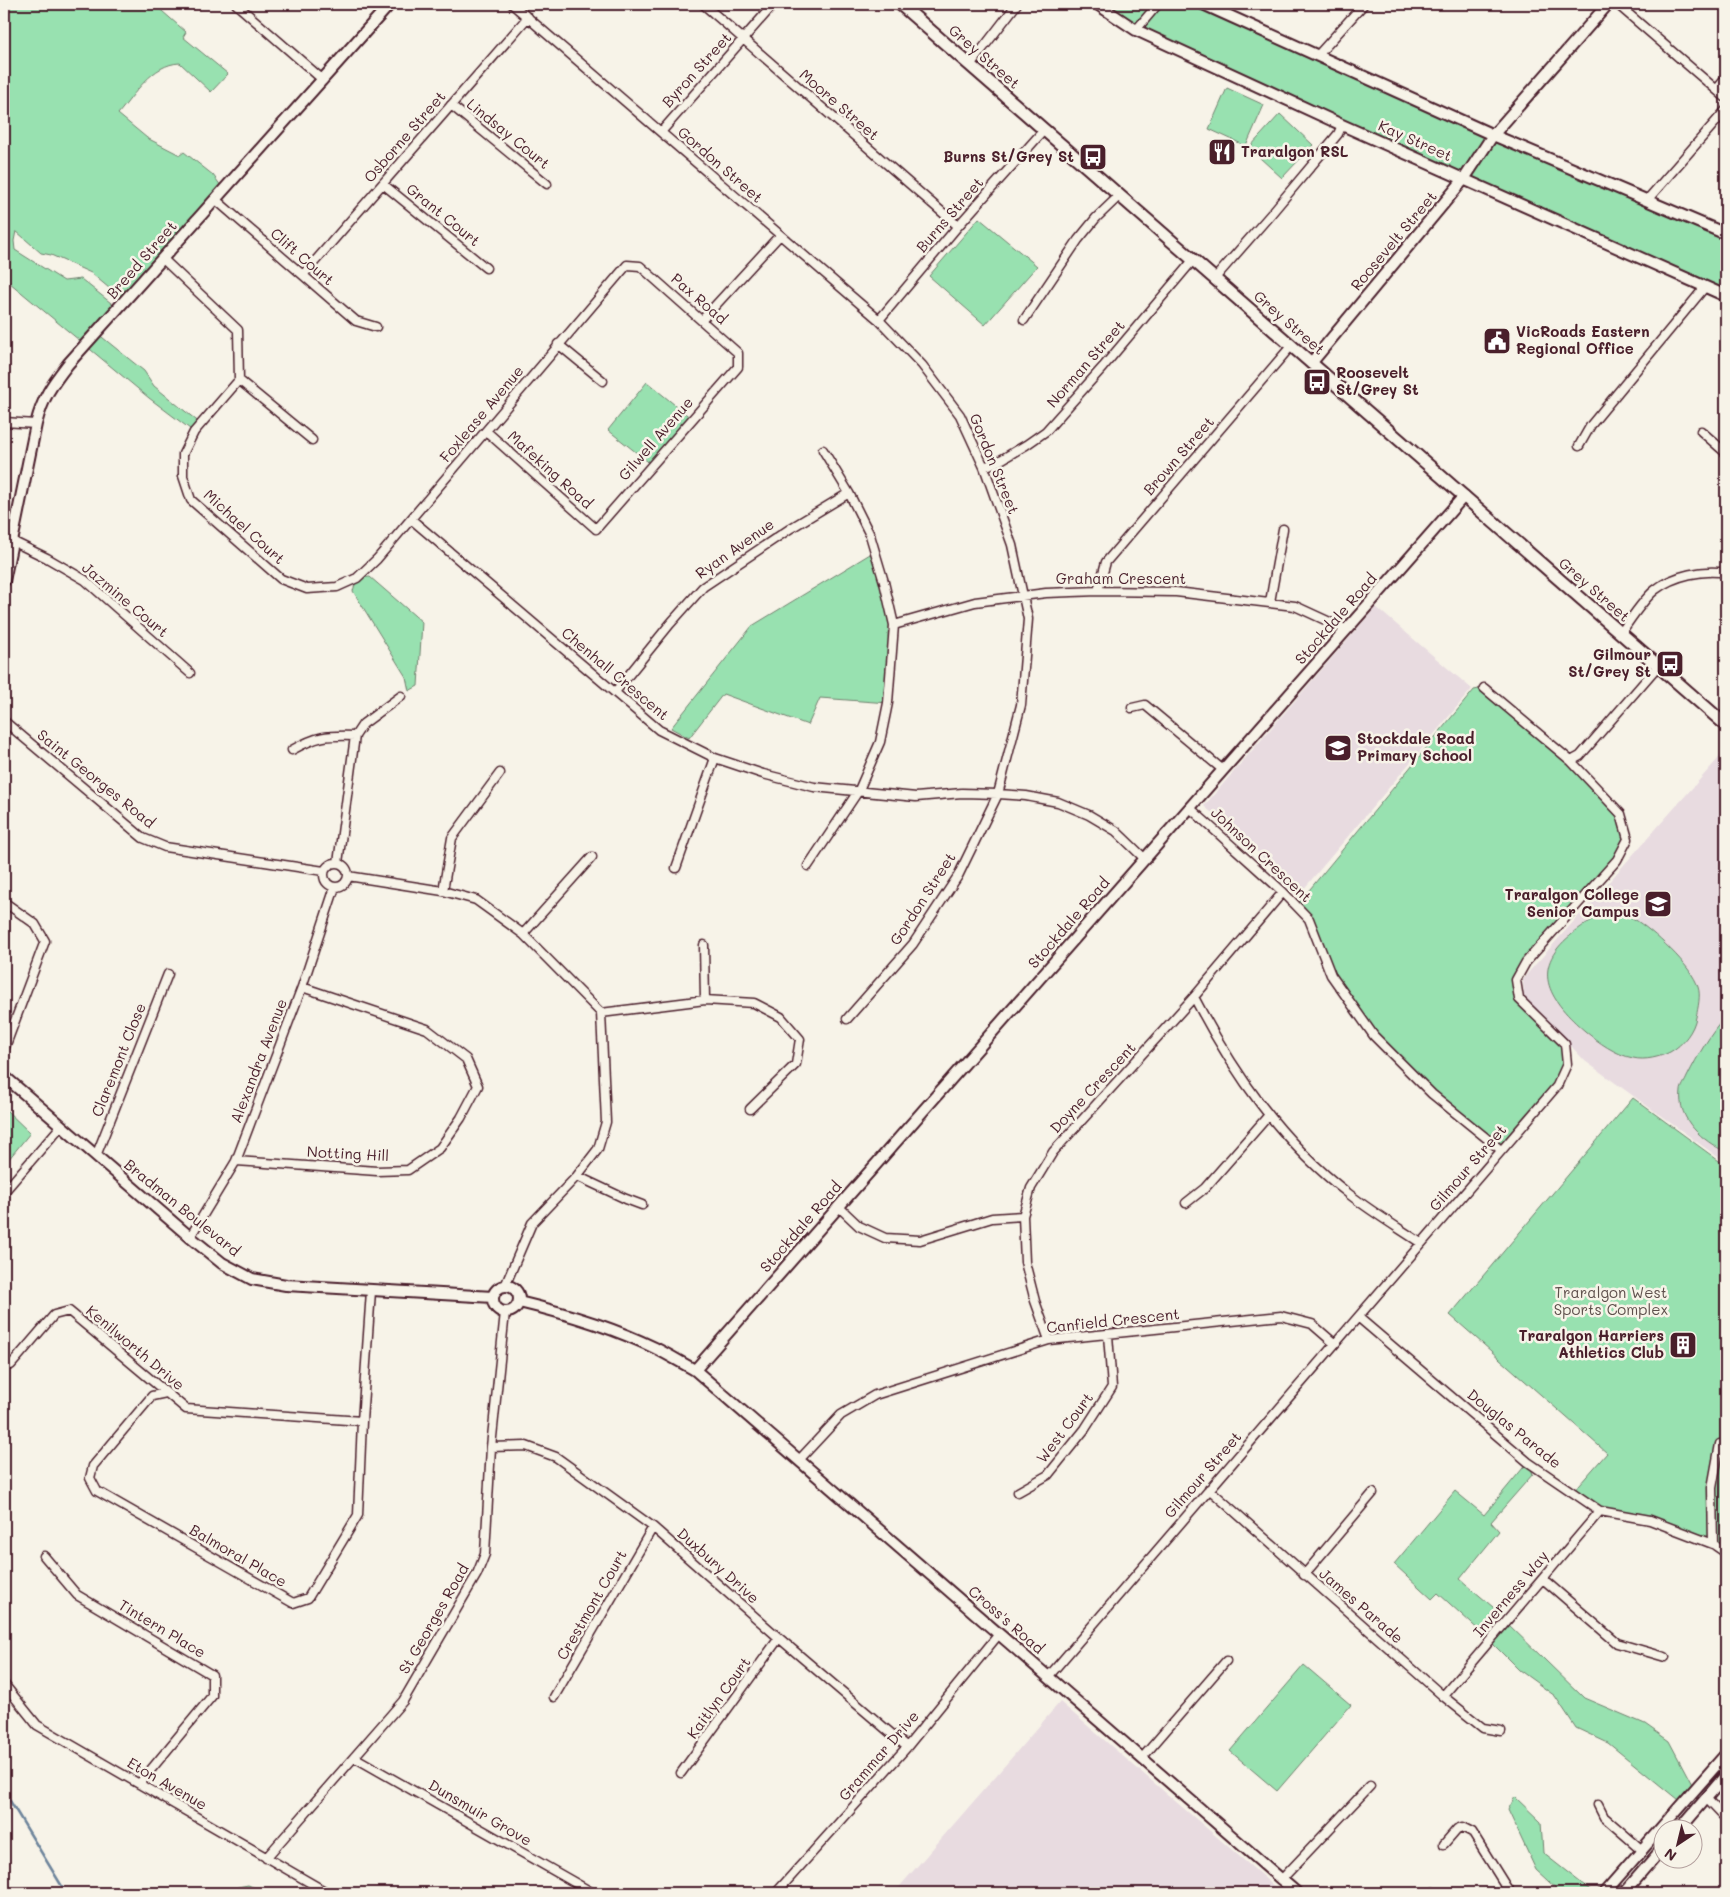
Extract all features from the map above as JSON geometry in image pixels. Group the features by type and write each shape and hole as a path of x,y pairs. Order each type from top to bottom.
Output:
{"main road":[{"name":"Grey Street","path":"900,4 1726,725"}],"street":[{"path":"236,4 323,80"},
{"name":"Breed Street","path":"4,581 36,424 42,403 50,387 68,364 390,4"},
{"name":"Gordon Street","path":"512,4 879,320 922,365 960,416 984,467 1012,545 1028,619 1021,705 998,794 958,876 913,944 847,1019"},
{"name":"Moore Street","path":"703,4 958,226"},
{"name":"Byron Street","path":"661,132 774,4"},
{"path":"970,65 1017,4"},
{"name":"Kay Street","path":"1097,4 1136,30 1342,125 1726,296"},
{"path":"1136,30 1158,4"},
{"path":"1203,4 1494,135 1648,199 1726,234"},
{"path":"1318,55 1364,4"},
{"name":"Roosevelt Street","path":"1312,362 1464,179 1494,135 1608,4"},
{"path":"1617,4 1726,98"},
{"name":"Osborne Street","path":"303,275 528,17"},
{"path":"1717,89 1726,78"},
{"name":"Lindsay Court","path":"451,106 547,184"},
{"path":"1648,199 1726,110"},
{"path":"1215,278 1338,134 1342,125"},
{"name":"Burns Street","path":"879,320 958,226 1044,130"},
{"name":"Grant Court","path":"383,184 486,268"},
{"path":"1024,320 1078,240 1096,218 1120,195"},
{"name":"Clift Court","path":"215,199 356,321 376,327"},
{"path":"702,320 780,235"},
{"path":"163,259 238,330 239,380 312,440"},
{"name":"Norman Street","path":"984,467 1026,445 1046,431 1194,259"},
{"name":"Pax Road","path":"627,265 640,266 738,352 738,367"},
{"name":"Foxlease Avenue","path":"357,578 377,559 627,265"},
{"path":"1579,446 1591,425 1706,287"},
{"path":"558,344 603,381"},
{"name":"Brown Street","path":"1098,591 1106,562 1292,345"},
{"name":"Gilwell Avenue","path":"596,529 738,367"},
{"name":"Michael Court","path":"239,380 194,432 183,454 183,476 191,500 281,579 307,589 337,587 357,578"},
{"path":"4,422 36,424"},
{"path":"1700,431 1726,453"},
{"name":"Mafeking Road","path":"486,432 596,529"},
{"path":"808,866 859,790 880,742 888,703 894,624 870,535 849,493 823,450"},
{"name":"Ryan Avenue","path":"614,692 703,587 791,528 849,493"},
{"name":"Stockdale Road","path":"695,1370 1464,496"},
{"name":"Chenhall Crescent","path":"411,519 659,730 715,758 763,774 814,787 916,796 962,793 998,794 1026,796 1058,802 1089,815 1116,831 1145,859"},
{"path":"1270,602 1283,528"},
{"name":"Jazmine Court","path":"12,541 85,580 190,673"},
{"path":"1621,633 1655,590 1680,577 1712,570 1726,573"},
{"name":"Graham Crescent","path":"894,624 975,602 1046,593 1098,591 1176,592 1295,606 1347,630"},
{"path":"1570,761 1580,756 1658,666"},
{"name":"Gilmour Street","path":"1048,1677 1557,1086 1567,1064 1565,1044 1518,998 1516,980 1526,962 1617,860 1628,839 1621,814 1570,761 1484,688"},
{"path":"338,863 355,736 363,724 402,696"},
{"path":"1132,708 1145,705 1222,770"},
{"name":"Saint Georges Road","path":"4,721 143,838 165,847 324,872"},
{"path":"292,750 313,738 334,735 355,736"},
{"path":"676,868 715,758"},
{"path":"443,892 452,838 500,773"},
{"name":"Johnson Crescent","path":"1190,808 1283,892 1309,919 1331,975 1374,1036 1432,1094 1501,1150"},
{"path":"523,934 592,857"},
{"path":"338,863 347,869 348,876 344,884 336,887 325,880 324,872 330,864 338,863"},
{"path":"348,876 443,892 476,900 523,934 601,1013 606,1122 598,1149 578,1176 532,1223 506,1286 498,1290 493,1298 496,1307 505,1312 514,1310 519,1302 516,1290 506,1286"},
{"name":"Alexandra Avenue","path":"190,1237 236,1161 302,987 336,887"},
{"name":"Doyne Crescent","path":"1049,1340 1035,1301 1025,1262 1023,1216 1031,1188 1053,1152 1194,997 1283,892"},
{"path":"4,902 35,924 45,941 4,1050"},
{"path":"704,945 705,1000"},
{"name":"Claremont Close","path":"96,1156 168,974"},
{"name":"Notting Hill","path":"236,1161 377,1171 408,1170 440,1148 461,1118 478,1086 466,1059 427,1029 302,987"},
{"path":"1194,997 1214,1037 1244,1082 1295,1145 1348,1194 1422,1243"},
{"path":"601,1013 705,1000 754,1003 782,1017 800,1039 796,1064 750,1108"},
{"name":"Bradman Boulevard","path":"4,1076 190,1237 222,1263 252,1280 371,1290 462,1294 493,1298"},
{"path":"1186,1203 1205,1188 1269,1115"},
{"path":"4,1192 61,1126"},
{"path":"578,1176 642,1205"},
{"path":"839,1207 859,1226 885,1238 920,1240 992,1218 1023,1216"},
{"name":"Balmoral Place","path":"166,1392 152,1396 93,1466 90,1478 97,1491 293,1603 308,1598 358,1515 371,1290"},
{"path":"519,1302 558,1312 608,1329 654,1347 695,1370"},
{"name":"Kenilworth Drive","path":"4,1367 11,1365 54,1315 69,1311 186,1409 362,1422"},
{"name":"St Georges Road","path":"266,1858 402,1702 476,1574 485,1554 491,1447 505,1312"},
{"name":"Canfield Crescent","path":"799,1460 841,1415 875,1394 1049,1340 1282,1316 1312,1324 1335,1344"},
{"name":"Douglas Parade","path":"1358,1317 1528,1462 1600,1510 1650,1520 1713,1544 1726,1552"},
{"name":"West Court","path":"1018,1492 1048,1475 1085,1429 1112,1387 1108,1335"},
{"name":"Cross's Road","path":"695,1370 1297,1893"},
{"path":"1713,1544 1712,1488 1720,1444"},
{"name":"Duxbury Drive","path":"491,1447 526,1446 556,1457 653,1527 906,1747"},
{"name":"James Parade","path":"1210,1489 1304,1575 1443,1696 1483,1728 1501,1731"},
{"path":"1304,1575 1373,1493"},
{"name":"Inverness Way","path":"1443,1696 1600,1510"},
{"name":"Crestmont Court","path":"554,1697 653,1527"},
{"name":"Tintern Place","path":"44,1556 77,1595 212,1675 212,1696 139,1784"},
{"path":"1543,1579 1617,1643 1665,1657"},
{"name":"Grammar Drive","path":"776,1893 906,1747 999,1634"},
{"name":"Kaitlyn Court","path":"681,1773 779,1638"},
{"path":"1142,1758 1226,1661"},
{"name":"Eton Avenue","path":"4,1684 37,1725 328,1893"},
{"path":"1604,1893 1726,1754"},
{"name":"Dunsmuir Grove","path":"354,1757 592,1893"},
{"path":"1687,1820 1726,1775"},
{"path":"1281,1880 1370,1786"},
{"path":"1695,1790 1706,1798 1726,1819"},
{"path":"1598,1805 1604,1817 1642,1850"},
{"path":"1444,1844 1462,1827 1472,1832 1510,1893"},
{"path":"1624,1893 1652,1860"}],"shaded area":[{"name":"Stockdale Road Primary School","path":"1376,607 1472,689 1302,891 1204,806"},
{"name":"Traralgon College Senior Campus","path":"1726,750 1726,1163 1585,1061 1524,996 1523,980"},
{"path":"1060,1702 1282,1893 894,1893"}],"green space":[{"path":"4,4 154,4 186,32 183,37 228,74 211,92 180,63 170,65 153,74 145,81 118,114 147,138 180,155 184,152 213,175 221,186 121,298 91,273 51,255 41,253 16,231 14,241 15,250 64,281 81,279 116,307 97,333 144,371 154,386 201,424 194,432 149,398 4,278"},
{"path":"1097,4 1203,4 1726,234 1726,297 1136,30"},
{"path":"1227,88 1264,105 1246,146 1209,129"},
{"path":"1280,114 1313,145 1282,178 1249,148"},
{"path":"979,218 1037,266 985,325 929,276"},
{"path":"647,382 692,419 652,465 608,430"},
{"path":"875,551 894,625 888,703 820,698 808,725 723,694 689,738 671,728 752,626"},
{"path":"370,577 422,622 418,686 409,691 406,677 353,591 357,578"},
{"path":"1484,688 1563,755 1621,814 1628,839 1617,860 1526,962 1516,980 1519,999 1565,1044 1567,1064 1557,1086 1501,1150 1432,1094 1374,1036 1331,975 1309,919 1296,906 1474,690"},
{"path":"1617,911 1642,924 1661,940 1688,969 1698,987 1698,1006 1695,1022 1690,1032 1675,1049 1657,1057 1647,1059 1633,1058 1620,1054 1601,1044 1562,1009 1549,985 1550,961 1558,948 1587,923"},
{"path":"1726,1016 1726,1152 1701,1136 1687,1120 1683,1111 1681,1091 1700,1053"},
{"name":"Traralgon West Sports Complex","path":"1633,1098 1726,1166 1726,1553 1651,1520 1600,1511 1573,1492 1607,1453 1450,1315"},
{"path":"4,1108 30,1133 4,1165"},
{"path":"1528,1462 1533,1474 1491,1522 1499,1531 1460,1579 1500,1613 1483,1634 1438,1593 1432,1599 1394,1564 1455,1491 1484,1515"},
{"path":"1506,1622 1584,1698 1645,1724 1669,1741 1695,1790 1683,1804 1608,1743 1576,1728 1555,1696 1519,1670 1490,1641"},
{"path":"1304,1665 1351,1705 1277,1791 1230,1751"},
{"path":"1515,1797 1541,1822 1543,1853 1594,1893 1561,1893 1536,1870 1508,1810"},
{"path":"248,1885 264,1893 227,1893 238,1887"}],"waterway":[{"path":"4,1791 66,1893"}],"place":[{"name":"Traralgon RSL","path":"1222,152"},
{"name":"Burns St/Grey St","path":"1093,157"},
{"name":"VicRoads Eastern Regional Office","path":"1497,341"},
{"name":"Roosevelt St/Grey St","path":"1317,382"},
{"name":"Gilmour St/Grey St","path":"1670,664"},
{"name":"Stockdale Road Primary School","path":"1338,748"},
{"name":"Traralgon College Senior Campus","path":"1658,904"},
{"name":"Traralgon Harriers Athletics Club","path":"1683,1345"}]}
